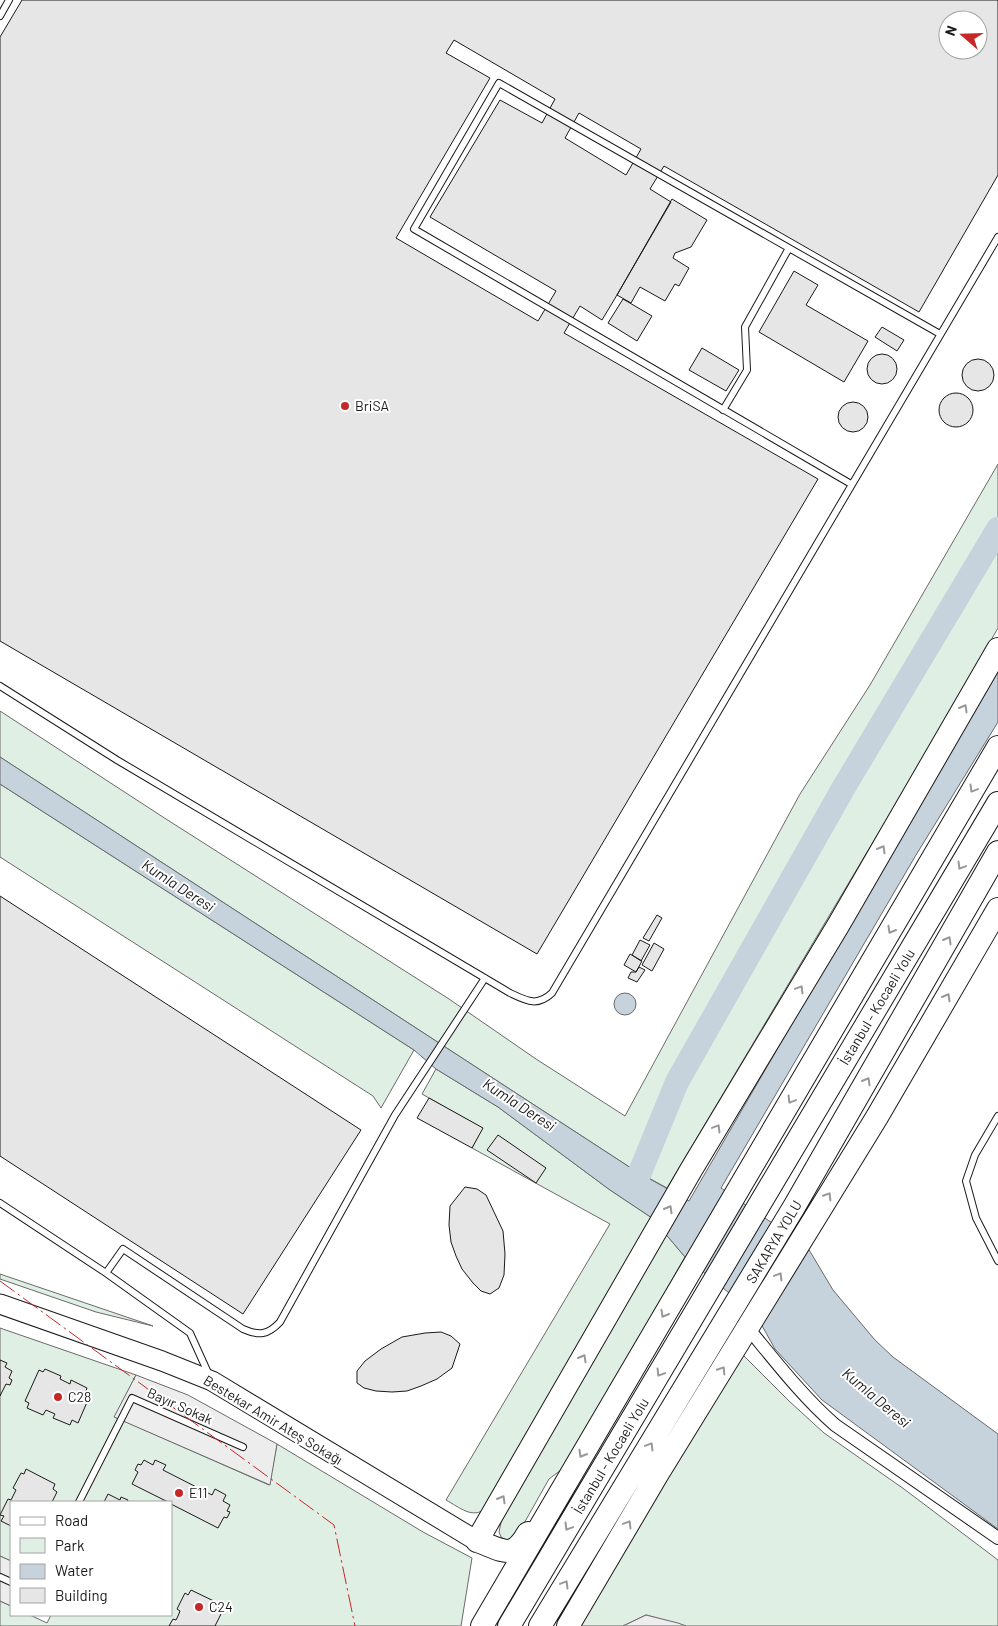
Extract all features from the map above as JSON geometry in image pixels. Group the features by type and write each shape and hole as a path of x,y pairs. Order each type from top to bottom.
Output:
{"highway":[{"path":"477,1541 646,1248 839,924 998,649"},
{"path":"482,1626 998,747"},
{"name":"İstanbul - Kocaeli Yolu","path":"509,1626 998,803"},
{"name":"SAKARYA YOLU","path":"540,1626 782,1229 998,852"},
{"path":"568,1626 657,1475 877,1117 998,909"},
{"path":"779,1172 856,991"},
{"path":"794,1207 931,1023"},
{"path":"477,1541 509,1552 516,1549 522,1543 555,1488 570,1475"},
{"path":"477,1541 496,1561 500,1576 495,1604"}],"main road":[{"name":"Bestekar Amir Ateş Sokağı","path":"0,1304 162,1361 212,1381 477,1541"}],"street":[{"path":"752,1321 796,1387 816,1408 835,1424 998,1538"}],"lane":[{"path":"0,16 9,0"},
{"path":"851,484 414,229 499,83 940,334"},
{"path":"0,686 125,765 524,1000 536,1002 545,1000 552,993 643,841 851,484 998,237"},
{"path":"723,410 746,370 745,327 789,248"},
{"path":"106,1273 123,1249 243,1329 253,1333 272,1330 280,1322 395,1115 486,978"},
{"path":"998,1116 975,1155 966,1181 976,1218 998,1261"},
{"path":"0,1203 106,1273 190,1334 212,1381"},
{"name":"Bayır Sokak","path":"80,1501 132,1398 243,1447"}],"green space":[{"path":"998,464 998,628 916,770 667,1188 634,1170 0,757 0,711 449,999 536,1059 625,1116 800,794 870,685"},
{"path":"0,784 414,1050 381,1108 373,1096 0,857"},
{"path":"436,1069 498,1107 610,1190 652,1218 486,1508 476,1513 461,1509 446,1500 610,1224 472,1148 482,1128 422,1094"},
{"path":"664,1232 685,1257 565,1467 549,1479 514,1541 510,1542 501,1537 499,1532 502,1518"},
{"path":"0,1274 153,1326 96,1312 0,1279"},
{"path":"0,1328 136,1375 115,1417 269,1485 277,1444 423,1532 472,1558 461,1626 0,1626 0,1601 10,1606 10,1616 32,1616 47,1623 50,1616 172,1616 172,1501 10,1501 10,1561 0,1556"},
{"path":"741,1353 824,1433 904,1489 998,1560 998,1626 686,1626 646,1615 623,1626 578,1626"}],"shaded area":[{"path":"136,1375 188,1395 277,1444 270,1485 114,1417"},
{"path":"0,1556 10,1561 10,1606 0,1601"},
{"path":"646,1615 678,1623 686,1626 623,1626"}],"water":[{"name":"Kumla Deresi","path":"998,669 998,722 916,855 721,1188 781,1229 802,1238 833,1290 875,1340 893,1357 998,1434 998,1529 822,1400 775,1349 756,1315 685,1257 652,1218 610,1190 498,1107 436,1069 414,1050 0,784 0,757 634,1170 689,1201"},
{"path":"625,993 633,996 636,1004 633,1012 625,1015 617,1012 614,1004 617,996"}],"building":[{"name":"BriSA","path":"22,0 998,0 998,175 919,312 664,166 650,189 671,202 617,295 602,320 580,306 564,333 818,479 537,954 0,641 0,37","holes":["454,40 555,99 542,123 500,100 430,217 556,291 538,321 396,238 490,78 446,53","579,113 641,149 626,175 565,138"]},
{"path":"672,199 707,220 691,247 675,253 673,258 689,268 679,286 675,284 665,301 640,287 631,303 617,295"},
{"path":"794,271 818,285 806,305 868,341 844,382 759,332"},
{"path":"623,299 652,316 637,341 608,323"},
{"path":"882,327 904,340 897,351 875,337"},
{"path":"702,348 739,370 726,391 689,370"},
{"path":"882,354 893,358 897,369 893,380 882,384 871,380 867,369 871,358"},
{"path":"978,359 984,360 989,364 993,369 993,381 989,386 984,390 978,391 972,390 967,386 963,381 962,375 963,369 967,364 972,360"},
{"path":"956,393 968,398 973,410 968,422 956,427 944,422 939,410 944,398"},
{"path":"853,402 864,406 868,417 864,428 853,432 842,428 838,417 842,406"},
{"path":"0,896 361,1130 243,1314 0,1156"},
{"path":"657,915 662,918 649,941 643,938"},
{"path":"640,940 650,945 641,961 632,955"},
{"path":"654,943 664,949 652,971 642,965"},
{"path":"630,954 642,961 636,972 624,965"},
{"path":"639,967 645,970 637,982 628,978 631,972 636,972"},
{"path":"429,1098 483,1128 472,1148 417,1118"},
{"path":"498,1135 546,1168 536,1183 487,1150"},
{"path":"465,1187 477,1189 486,1195 503,1231 504,1275 499,1288 490,1294 481,1291 462,1269 451,1242 449,1225 450,1206"},
{"path":"441,1332 451,1336 460,1344 452,1368 437,1379 407,1391 392,1392 364,1388 357,1383 357,1371 365,1361 381,1349 402,1337"},
{"path":"0,1360 7,1363 5,1367 12,1371 9,1378 12,1380 10,1385 6,1384 0,1396"},
{"name":"C28","path":"45,1369 61,1376 60,1379 70,1384 71,1380 87,1388 86,1391 91,1393 78,1423 72,1420 70,1425 53,1418 55,1414 46,1410 43,1415 27,1408 29,1403 25,1401 39,1370 43,1372"},
{"name":"E11","path":"144,1460 153,1465 155,1460 166,1465 163,1470 212,1495 215,1489 226,1495 223,1501 230,1505 227,1511 230,1512 227,1518 224,1517 218,1528 172,1505 172,1501 166,1501 132,1484 138,1472 135,1470 138,1464 141,1465"},
{"path":"26,1469 55,1484 53,1489 57,1492 52,1501 10,1501 10,1526 1,1521 4,1516 0,1515 8,1499 11,1500 16,1490 13,1488 21,1473 24,1474"},
{"path":"108,1494 120,1500 121,1497 128,1500 128,1501 104,1501"},
{"name":"C24","path":"191,1590 220,1604 217,1610 222,1612 215,1626 169,1626 173,1619 176,1620 178,1616 180,1611 177,1609 185,1593 188,1595"}],"waterway":[{"path":"636,1182 677,1082 844,787 998,529"}],"power":[{"path":"0,1281 334,1525 355,1626"}],"place":[{"name":"BriSA","path":"345,406"},
{"name":"C28","path":"58,1397"},
{"name":"E11","path":"179,1493"},
{"name":"C24","path":"199,1607"}]}
